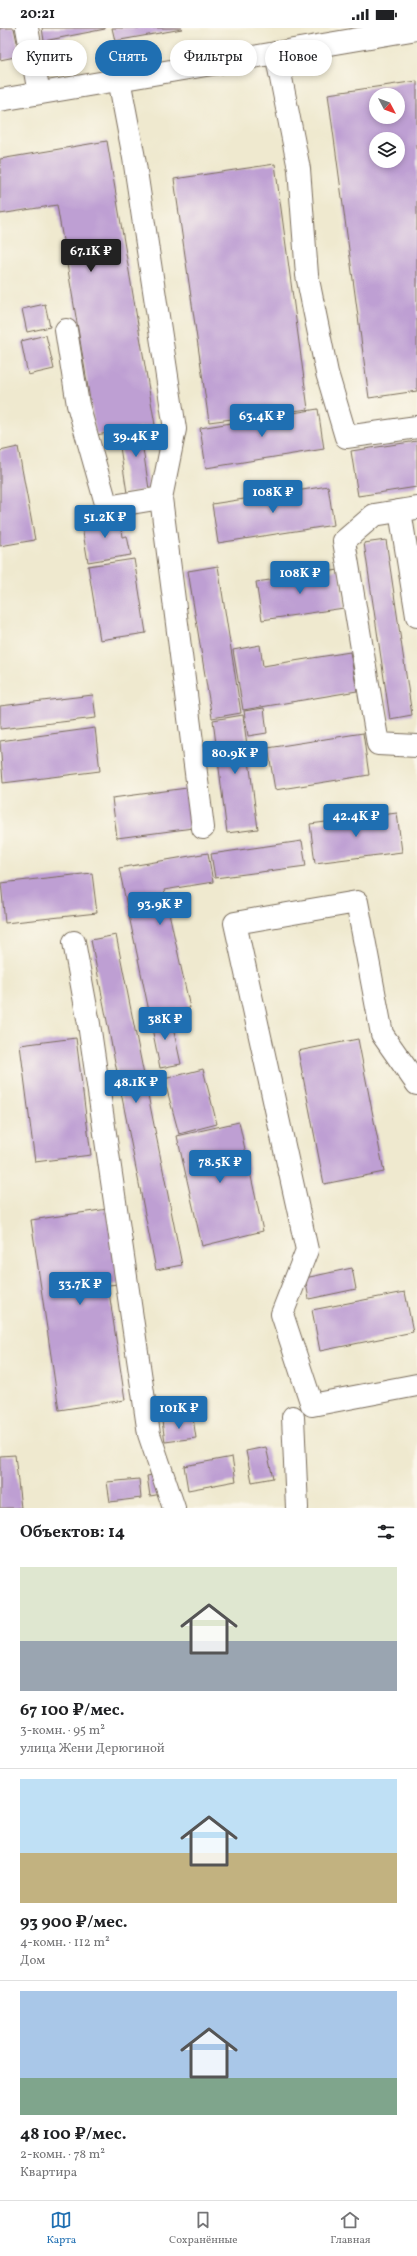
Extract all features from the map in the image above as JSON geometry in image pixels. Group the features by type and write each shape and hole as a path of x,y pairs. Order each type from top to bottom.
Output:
{"street":[{"path":"27,28 39,93"},
{"path":"315,40 327,36 417,29"},
{"path":"0,100 265,55"},
{"path":"281,76 299,169 307,275 327,373 346,437 417,427"},
{"path":"119,80 134,158 175,429 162,498 203,828"},
{"path":"66,330 78,405 107,507 162,498"},
{"path":"417,616 409,509 374,515 344,541 378,744 417,746"},
{"path":"417,1084 382,1034 357,902 235,923 307,1250 282,1314 312,1405 417,1385"},
{"path":"74,942 90,1032 149,1434 174,1508"},
{"path":"293,1417 297,1508"}],"building":[{"path":"0,28 14,28 17,40 12,40 12,58 0,60"},
{"path":"42,28 105,28 49,40 44,40"},
{"path":"112,28 182,28 121,40 115,40"},
{"path":"417,81 417,391 369,398 328,94 369,88 369,124 405,124 405,88 369,88"},
{"path":"107,141 155,425 96,435 57,205 0,214 0,159"},
{"path":"275,164 308,409 209,422 174,179"},
{"path":"45,304 50,327 27,332 22,309"},
{"path":"46,335 54,369 28,375 21,341"},
{"path":"318,409 324,449 206,468 200,428"},
{"path":"155,428 158,446 143,449 149,489 127,493 118,434"},
{"path":"417,441 417,487 358,496 351,451"},
{"path":"18,447 35,540 0,546 0,451"},
{"path":"328,486 334,525 218,543 212,504"},
{"path":"119,514 122,537 127,536 131,555 88,562 81,521"},
{"path":"386,540 412,715 390,719 364,543"},
{"path":"134,559 146,633 100,640 88,566"},
{"path":"218,566 241,713 212,718 188,571"},
{"path":"339,570 344,608 262,620 256,582"},
{"path":"260,645 263,666 350,652 357,691 243,710 233,650"},
{"path":"93,695 96,718 0,729 0,706"},
{"path":"264,708 267,733 248,736 244,711"},
{"path":"243,715 258,829 227,833 213,720"},
{"path":"95,728 100,771 3,783 0,741"},
{"path":"363,733 369,775 275,790 268,748"},
{"path":"187,788 193,828 117,838 112,798"},
{"path":"397,813 402,852 315,863 310,824"},
{"path":"302,841 306,866 215,878 211,854"},
{"path":"208,853 213,882 164,890 190,1008 150,1016 119,868"},
{"path":"92,873 97,913 5,923 1,883"},
{"path":"116,935 182,1265 156,1270 91,940"},
{"path":"170,1014 181,1064 160,1068 150,1018"},
{"path":"76,1038 91,1155 35,1162 20,1045"},
{"path":"358,1039 384,1172 324,1184 298,1051"},
{"path":"203,1069 217,1124 179,1134 164,1079"},
{"path":"239,1122 263,1231 202,1246 177,1136"},
{"path":"108,1209 119,1284 108,1285 125,1400 59,1410 31,1220"},
{"path":"352,1268 356,1289 309,1299 305,1278"},
{"path":"405,1292 413,1332 320,1351 312,1310"},
{"path":"193,1418 196,1438 165,1442 162,1421"},
{"path":"266,1447 273,1478 252,1482 246,1451"},
{"path":"15,1455 21,1508 0,1508 0,1456"},
{"path":"232,1457 236,1481 188,1490 184,1466"},
{"path":"159,1474 162,1494 150,1496 147,1476"},
{"path":"139,1479 141,1498 110,1502 107,1482"}]}
